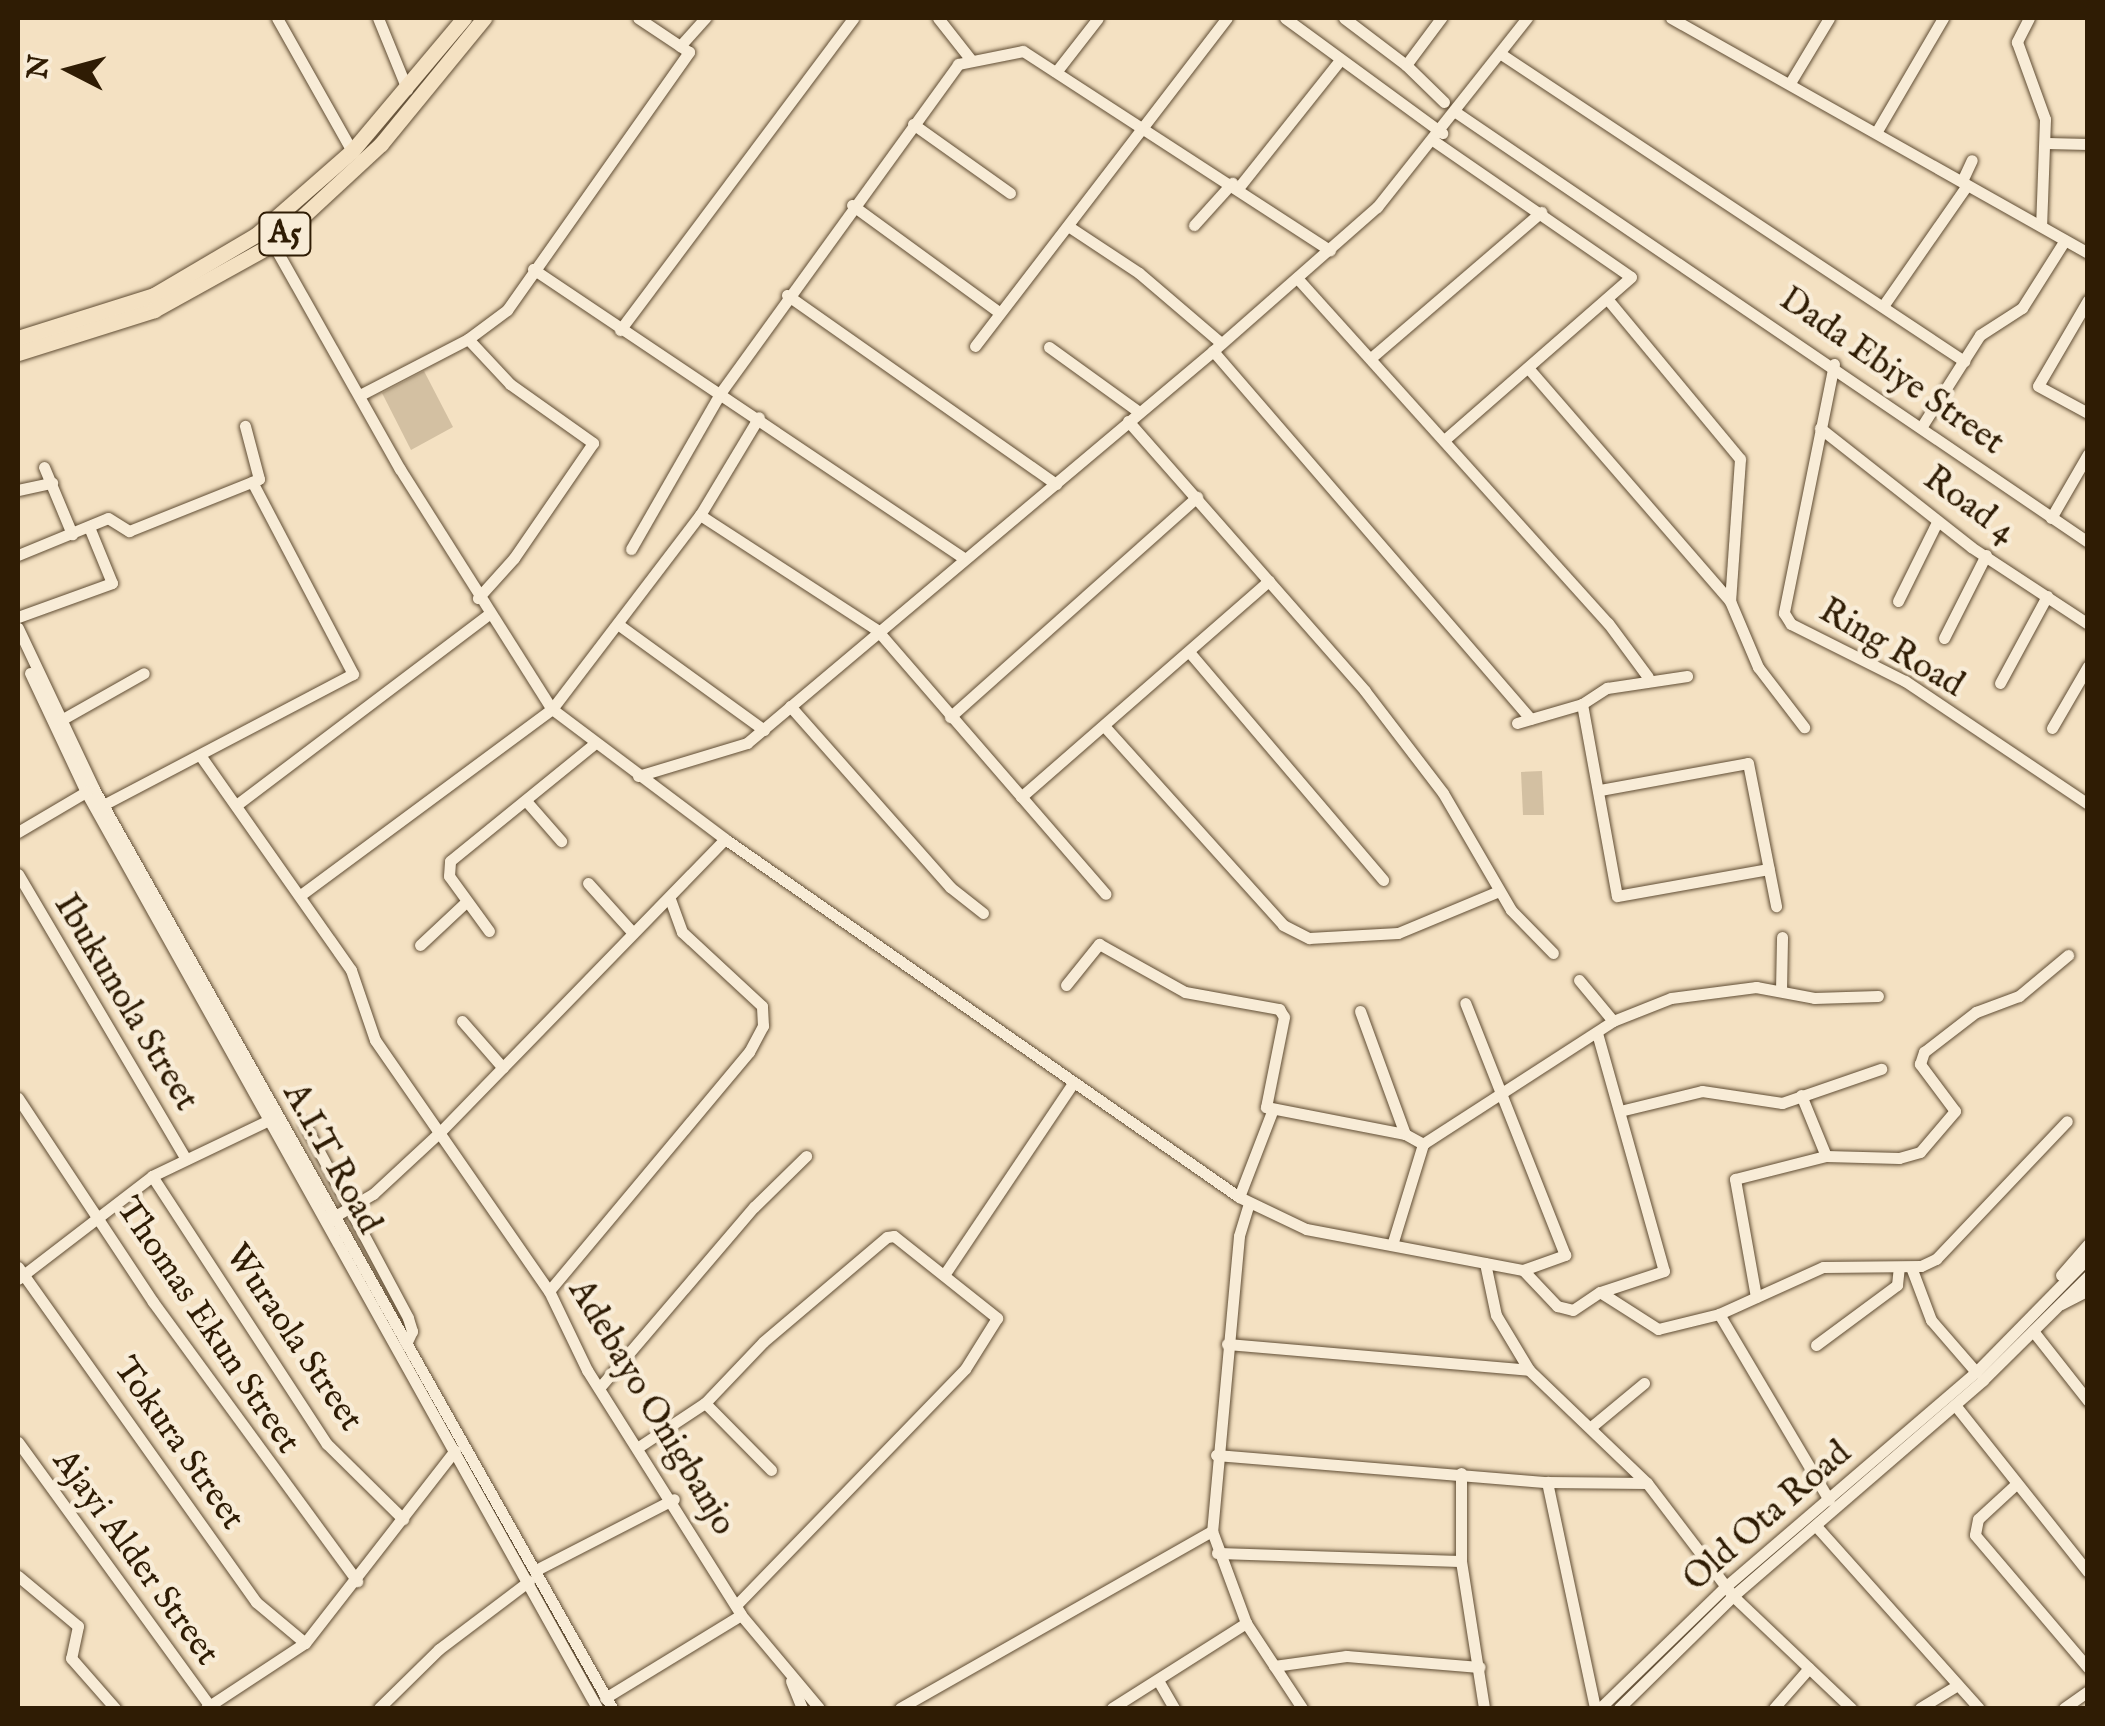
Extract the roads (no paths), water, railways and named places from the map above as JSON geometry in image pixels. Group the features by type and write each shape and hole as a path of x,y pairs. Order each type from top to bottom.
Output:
{"highway":[{"name":"A5","path":"18,338 117,308 194,275 291,210 352,151 464,18"},
{"name":"A5","path":"18,352 154,310 273,244 382,144 484,18"}],"street":[{"path":"278,18 352,151"},
{"path":"378,18 407,89"},
{"path":"360,395 468,339 507,310 689,52 638,18"},
{"path":"680,46 706,18"},
{"path":"620,330 852,18"},
{"path":"938,18 971,60"},
{"path":"1056,72 1098,18"},
{"path":"975,346 1228,18"},
{"path":"1286,18 1438,137 1541,212 1630,270 1628,285 1444,440"},
{"path":"1344,18 1406,64 1444,102"},
{"path":"1406,64 1441,18"},
{"path":"638,776 729,752 764,730 962,557 1056,484 1217,347 1330,250 1438,137 1527,18"},
{"path":"1672,18 1877,130 2088,253"},
{"path":"1698,31 1708,18"},
{"path":"1790,83 1829,18"},
{"path":"1877,130 1943,18"},
{"path":"2029,18 2017,42 2041,102 2047,144 2041,226"},
{"path":"631,549 722,392 787,295 952,70 971,60 1017,49 1236,185 1330,250"},
{"path":"1501,54 1964,361"},
{"path":"1194,225 1236,185 1340,60"},
{"name":"Dada Ebiye Street","path":"1457,113 1834,364 2088,542"},
{"path":"913,124 1010,194"},
{"path":"2047,144 2088,144"},
{"path":"1882,306 1964,182 1972,160"},
{"path":"852,206 998,312"},
{"path":"1372,357 1541,212"},
{"path":"1068,226 1139,273 1217,347 1531,719"},
{"path":"1922,426 1987,327 2022,308 2064,240"},
{"path":"273,244 488,615 552,710 725,839 1244,1200 1284,1223 1523,1270 1565,1255 1567,1247 1465,1003"},
{"path":"534,269 962,557"},
{"path":"1297,278 1372,357 1648,677"},
{"path":"787,295 1056,484"},
{"path":"2088,300 2038,386 2088,414"},
{"path":"1609,301 1740,459 1730,600"},
{"path":"468,339 510,384 593,444 514,558 478,598"},
{"path":"1049,347 1139,412"},
{"name":"Ring Road","path":"1834,364 1784,613 1790,624 1905,681 2086,800"},
{"path":"1528,369 1730,600 1758,667 1804,727"},
{"path":"302,894 552,710 700,515 759,417"},
{"path":"1128,421 1197,496 1407,743 1498,891 1553,953"},
{"path":"18,555 108,518 123,532 252,482 262,470 245,426"},
{"name":"Road 4","path":"1820,428 1938,522 2088,624"},
{"path":"2051,518 2088,454"},
{"path":"44,467 72,534"},
{"path":"105,804 202,758 353,674 252,482"},
{"path":"18,490 52,484"},
{"path":"950,717 1197,496"},
{"path":"700,515 877,630 1106,894"},
{"path":"1898,601 1938,522"},
{"path":"18,617 112,584 89,527"},
{"path":"1944,638 1986,556"},
{"path":"1020,798 1269,581"},
{"path":"2000,684 2047,596"},
{"path":"239,803 488,615"},
{"path":"620,625 764,730"},
{"name":"A.I.T Road","path":"18,628 61,720 86,792 266,1121 455,1450 608,1703"},
{"name":"A.I.T Road","path":"18,646 72,753 105,804 330,1219 406,1344 532,1575 596,1708"},
{"path":"1190,653 1383,880"},
{"path":"2052,728 2088,666"},
{"path":"61,720 144,673"},
{"path":"1516,723 1582,704 1648,677 1687,676"},
{"path":"1582,704 1617,896 1768,869"},
{"path":"790,706 950,887 983,913"},
{"path":"1106,726 1283,925 1309,938 1398,933 1498,891"},
{"path":"489,931 449,876 450,861 594,744"},
{"name":"Adebayo Onigbanjo","path":"202,758 239,803 352,970 376,1040 549,1290 600,1386 674,1499 739,1610 819,1708"},
{"path":"1600,790 1748,763 1776,906"},
{"path":"18,832 86,792"},
{"path":"526,802 561,841"},
{"path":"330,1219 352,1209 441,1131 725,839"},
{"name":"Ibukunola Street","path":"18,874 186,1159"},
{"path":"588,883 632,933"},
{"path":"549,1290 749,1052 763,1026 762,1006 693,944 670,899"},
{"path":"420,945 467,900"},
{"path":"1781,991 1782,936"},
{"path":"1066,985 1099,944 1186,992 1279,1009 1284,1017 1264,1105 1405,1134 1424,1144"},
{"path":"1756,1297 1735,1179 1826,1156 1899,1158 1920,1152 1955,1111 1920,1064 1924,1052 1976,1012 2019,996 2068,955"},
{"path":"1579,980 1614,1022"},
{"path":"1392,1245 1424,1144 1614,1022 1671,998 1756,987 1814,998 1878,996"},
{"path":"1360,1011 1405,1134"},
{"path":"462,1021 504,1068"},
{"path":"1523,1270 1567,1310 1600,1292 1664,1270 1624,1110 1597,1032"},
{"path":"1624,1110 1702,1091 1756,1104 1801,1095 1881,1069"},
{"path":"944,1275 1073,1083"},
{"path":"1801,1095 1826,1156"},
{"name":"Thomas Ekun Street","path":"18,1098 153,1302 357,1581"},
{"path":"1273,1109 1244,1200 1216,1455 1212,1532 1246,1623 1302,1708"},
{"path":"20,1274 152,1176 266,1121"},
{"path":"1600,1292 1648,1327 1719,1314 1822,1268 1905,1267 1936,1259 2068,1121"},
{"path":"304,1123 412,1326 406,1344"},
{"path":"600,1386 754,1207 806,1156"},
{"path":"304,1168 323,1157"},
{"name":"Wuraola Street","path":"152,1176 327,1444 403,1519"},
{"path":"608,1703 739,1610 965,1369 996,1323 994,1313 887,1238 763,1342 706,1403 640,1446"},
{"path":"2058,1298 2088,1244"},
{"path":"1980,1376 2033,1331 2088,1258"},
{"path":"1485,1263 1496,1315 1529,1370 1647,1482 1729,1591 1851,1708"},
{"path":"1816,1345 1897,1285 1905,1267"},
{"path":"1905,1267 1931,1320 1980,1376"},
{"name":"Tokura Street","path":"20,1274 256,1602 305,1643"},
{"path":"1980,1376 2058,1298 2088,1276"},
{"path":"2058,1298 2088,1290"},
{"path":"1719,1314 1830,1500"},
{"path":"2033,1331 2088,1400"},
{"path":"1227,1344 1529,1370"},
{"name":"Old Ota Road","path":"1619,1708 1729,1591 1816,1526 1954,1405 1980,1376"},
{"name":"Old Ota Road","path":"1598,1708 1830,1500 1980,1376"},
{"path":"1590,1427 1644,1383"},
{"path":"706,1403 771,1470"},
{"path":"1954,1405 2088,1572"},
{"name":"Ajayi Alder Street","path":"18,1444 208,1707"},
{"path":"208,1707 305,1643 357,1581 455,1450"},
{"path":"1216,1455 1547,1482 1647,1482"},
{"path":"1462,1473 1461,1561 1484,1708"},
{"path":"1547,1482 1598,1708"},
{"path":"2015,1484 1978,1518 1974,1535 2088,1668"},
{"path":"379,1708 439,1649 532,1575 674,1499"},
{"path":"1816,1526 1979,1708"},
{"path":"900,1708 1212,1532"},
{"path":"1218,1553 1461,1561"},
{"path":"18,1576 78,1626 70,1647 74,1666 115,1708"},
{"path":"1112,1708 1246,1623"},
{"path":"1274,1666 1346,1656 1480,1668"},
{"path":"1774,1708 1809,1668"},
{"path":"788,1673 802,1708"},
{"path":"1158,1682 1174,1708"},
{"path":"1920,1708 1956,1686"},
{"path":"2064,1708 2088,1691"}]}
